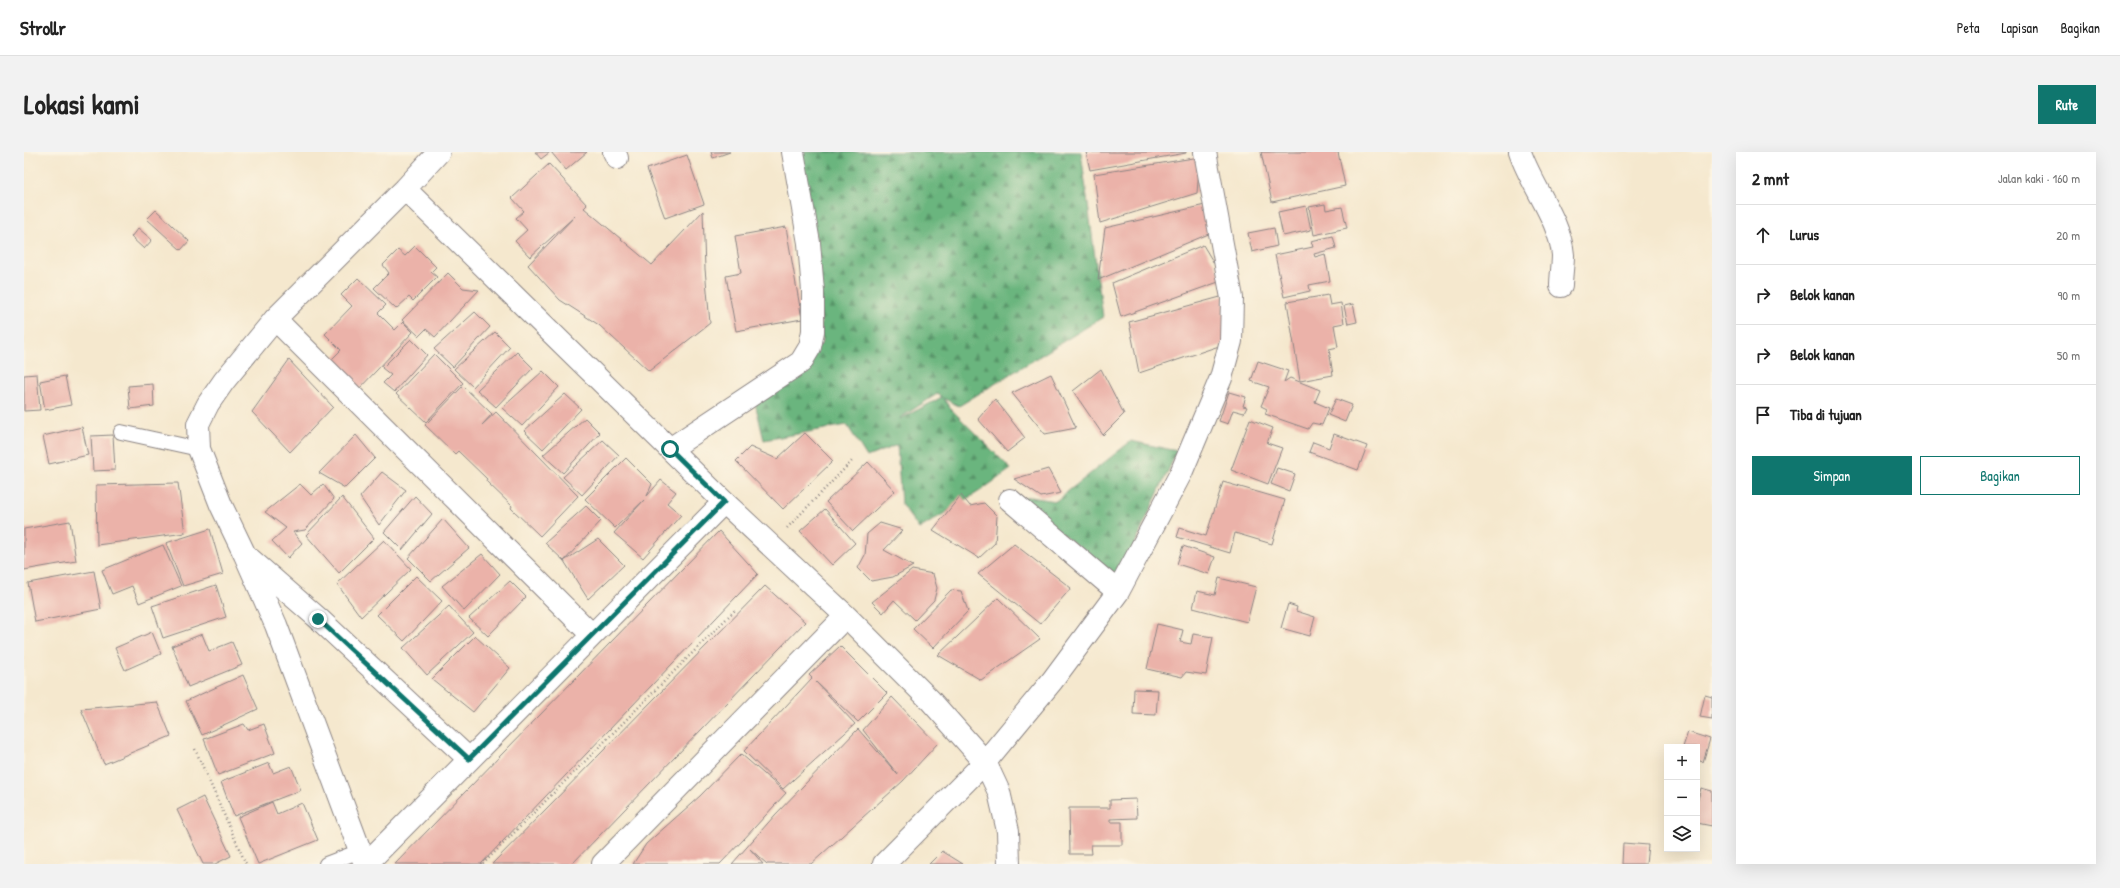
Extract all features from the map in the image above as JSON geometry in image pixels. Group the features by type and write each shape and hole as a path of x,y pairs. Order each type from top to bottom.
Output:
{"street":[{"path":"439,152 405,189 275,319 224,381 208,404 198,424 199,449 221,505 246,555 276,625 364,860 469,759 724,502"},
{"path":"670,449 801,362 810,348 813,331 813,298 809,242 793,152"},
{"path":"884,864 985,762 1052,681 1118,592 1181,473 1221,378 1231,341 1232,298 1204,152"},
{"path":"1520,152 1524,166 1556,229 1563,255 1561,286"},
{"path":"405,189 724,502 846,616 930,700 985,762 999,792 1008,831 1010,864"},
{"path":"275,319 592,635"},
{"path":"1010,500 1118,592"},
{"path":"246,555 318,619 469,759"},
{"path":"603,864 846,616"}],"lane":[{"path":"121,432 199,449"},
{"path":"326,864 364,860"}],"path":[{"path":"771,545 852,461"},
{"path":"483,864 736,609"},
{"path":"195,749 246,864"}],"green space":[{"path":"799,152 1081,152 1103,317 959,406 943,398 950,408 1011,469 980,491 919,529 901,504 897,445 867,457 847,425 764,440 755,403 822,343 818,248","holes":["937,394 942,397 900,419"]},
{"path":"1131,441 1177,451 1118,581 1022,499 1030,497 1056,501"}],"building":[{"path":"535,152 550,152 541,159"},
{"path":"551,152 587,152 566,170"},
{"path":"711,152 730,152 713,158"},
{"path":"1086,152 1186,152 1186,153 1090,170"},
{"path":"1261,152 1338,152 1345,186 1272,202"},
{"path":"687,155 704,204 665,218 647,169"},
{"path":"1200,157 1197,193 1100,223 1094,174"},
{"path":"549,164 587,205 584,208 652,265 703,211 705,269 710,323 649,371 599,325 560,300 528,265 575,216 530,257 515,241 527,230 516,218 524,211 512,198"},
{"path":"1325,204 1326,210 1342,207 1347,228 1314,235 1309,207"},
{"path":"1205,205 1211,233 1098,280 1105,228"},
{"path":"1306,206 1311,230 1283,236 1278,212"},
{"path":"156,210 189,241 181,250 147,219"},
{"path":"786,227 802,319 736,331 726,276 741,273 735,236"},
{"path":"138,228 152,240 144,249 131,237"},
{"path":"1274,228 1277,246 1252,252 1248,233"},
{"path":"1333,236 1336,248 1314,254 1315,257 1325,254 1330,281 1309,285 1310,291 1284,297 1275,255 1313,247 1311,241"},
{"path":"1203,245 1224,280 1121,317 1112,283"},
{"path":"415,246 436,267 431,272 437,277 413,301 409,297 396,309 374,288 389,273 383,265 398,250 405,256"},
{"path":"448,273 463,288 479,290 435,337 426,329 419,336 402,320"},
{"path":"358,278 386,305 378,313 395,330 403,322 413,332 358,390 329,362 341,350 325,334 352,306 341,295"},
{"path":"1328,295 1330,305 1341,303 1344,323 1334,325 1338,347 1329,349 1333,375 1300,381 1287,302"},
{"path":"1224,296 1225,344 1139,373 1129,322"},
{"path":"1353,304 1357,322 1348,324 1344,306"},
{"path":"475,312 490,327 453,367 434,349"},
{"path":"495,332 510,347 473,387 454,369"},
{"path":"411,339 427,355 394,392 383,383 391,375 382,368"},
{"path":"517,352 533,368 496,407 477,390"},
{"path":"434,354 463,383 426,422 396,394"},
{"path":"289,360 333,407 290,452 252,412"},
{"path":"1258,361 1288,371 1284,382 1290,378 1320,390 1315,402 1329,408 1322,425 1312,423 1308,429 1265,414 1267,409 1261,406 1269,387 1251,381"},
{"path":"1101,369 1124,414 1103,435 1073,391"},
{"path":"543,371 559,387 522,426 502,408"},
{"path":"37,374 40,410 24,411 24,375"},
{"path":"1051,374 1076,428 1045,434 1012,393"},
{"path":"65,376 71,405 45,410 40,381"},
{"path":"153,384 154,406 130,409 128,386"},
{"path":"463,386 492,414 482,425 496,412 578,496 540,536 511,508 512,506 486,481 487,479 458,451 455,454 425,425"},
{"path":"1229,392 1246,397 1243,406 1247,407 1244,413 1233,410 1228,424 1219,421"},
{"path":"565,394 581,409 543,449 524,431"},
{"path":"995,399 1025,438 1007,452 978,419"},
{"path":"1336,399 1352,405 1345,422 1328,415"},
{"path":"585,418 600,433 563,473 543,455"},
{"path":"1250,419 1273,428 1267,443 1282,448 1268,484 1231,470"},
{"path":"82,427 88,455 49,464 43,436"},
{"path":"805,433 833,461 783,509 736,461 750,447 777,459"},
{"path":"1334,434 1367,446 1358,470 1309,452 1313,442 1329,448"},
{"path":"113,435 115,470 93,471 91,436"},
{"path":"356,435 375,458 345,488 319,473"},
{"path":"603,440 619,455 582,495 563,477"},
{"path":"626,458 652,484 647,496 661,480 676,492 667,503 681,515 643,558 614,533 644,500 615,528 585,499"},
{"path":"868,462 895,491 853,531 826,502"},
{"path":"1277,468 1295,474 1289,491 1271,484"},
{"path":"1048,469 1061,493 1041,497 1014,479"},
{"path":"382,472 406,490 379,525 360,497"},
{"path":"1223,482 1285,500 1272,544 1235,533 1230,553 1177,537 1180,528 1206,536"},
{"path":"178,483 185,533 97,545 96,485"},
{"path":"300,484 311,495 323,484 334,499 305,530 293,532 302,543 288,558 272,541 286,528 265,512"},
{"path":"961,495 970,506 984,503 997,516 995,543 979,558 933,530"},
{"path":"415,496 432,514 402,550 384,532"},
{"path":"342,497 374,538 339,573 306,535"},
{"path":"586,506 601,521 564,561 545,543"},
{"path":"825,509 855,543 832,565 800,531"},
{"path":"443,519 469,548 431,581 408,558"},
{"path":"70,521 76,561 24,570 24,529"},
{"path":"880,523 903,530 884,550 913,566 893,577 871,581 858,568 865,555 867,534"},
{"path":"210,529 223,574 183,586 166,543"},
{"path":"719,531 758,574 481,864 395,864"},
{"path":"598,539 624,565 588,599 564,561"},
{"path":"384,540 411,569 361,617 337,584"},
{"path":"1014,544 1071,588 1040,624 978,574"},
{"path":"163,545 181,586 139,603 132,586 112,594 102,570"},
{"path":"1183,546 1215,557 1209,574 1177,564"},
{"path":"482,554 500,574 464,611 442,586"},
{"path":"912,570 933,574 937,588 934,600 915,620 894,600 883,613 872,602"},
{"path":"94,571 101,609 35,622 28,583"},
{"path":"416,576 442,601 404,641 377,615"},
{"path":"1219,578 1256,587 1247,622 1193,608 1197,591 1215,595"},
{"path":"510,581 526,597 488,636 469,618"},
{"path":"216,585 226,617 163,638 152,606"},
{"path":"765,586 805,622 572,864 492,864"},
{"path":"951,590 961,591 968,611 933,648 913,629"},
{"path":"998,598 1040,639 981,680 938,655"},
{"path":"1288,604 1297,607 1296,611 1315,617 1310,636 1281,628"},
{"path":"449,606 473,632 427,675 403,648"},
{"path":"1157,624 1183,630 1180,642 1191,644 1193,634 1213,637 1206,675 1186,672 1182,677 1147,669"},
{"path":"152,632 161,654 125,670 115,648"},
{"path":"202,634 209,651 232,642 242,665 188,687 172,646"},
{"path":"475,636 510,668 473,712 432,679"},
{"path":"840,646 887,693 858,722 816,682 855,724 783,789 744,751 812,678 809,675"},
{"path":"243,675 258,709 202,735 186,701"},
{"path":"1134,689 1158,690 1156,715 1133,714"},
{"path":"1705,695 1712,697 1712,719 1700,717"},
{"path":"892,697 937,744 903,781 811,864 767,864 750,849 763,864 732,864 775,815 858,729 898,775 863,730"},
{"path":"157,702 171,736 104,764 81,709"},
{"path":"244,724 248,730 264,724 275,753 218,775 204,739"},
{"path":"1688,732 1710,739 1703,762 1700,761 1700,744 1684,744"},
{"path":"741,754 786,793 720,864 633,864 646,844 700,796"},
{"path":"269,763 273,773 291,766 301,790 234,816 221,782"},
{"path":"1701,788 1712,791 1712,826 1700,824"},
{"path":"203,797 231,856 215,864 203,864 177,810"},
{"path":"1136,799 1137,818 1110,819 1110,822 1122,822 1122,845 1091,845 1092,854 1070,854 1069,808 1110,808 1110,800"},
{"path":"272,802 277,814 302,803 318,840 258,864 238,817"},
{"path":"1623,843 1648,845 1646,864 1622,864"},
{"path":"942,851 963,864 929,864"}],"route":[{"path":"318,619 469,759 724,502 670,449"}]}
